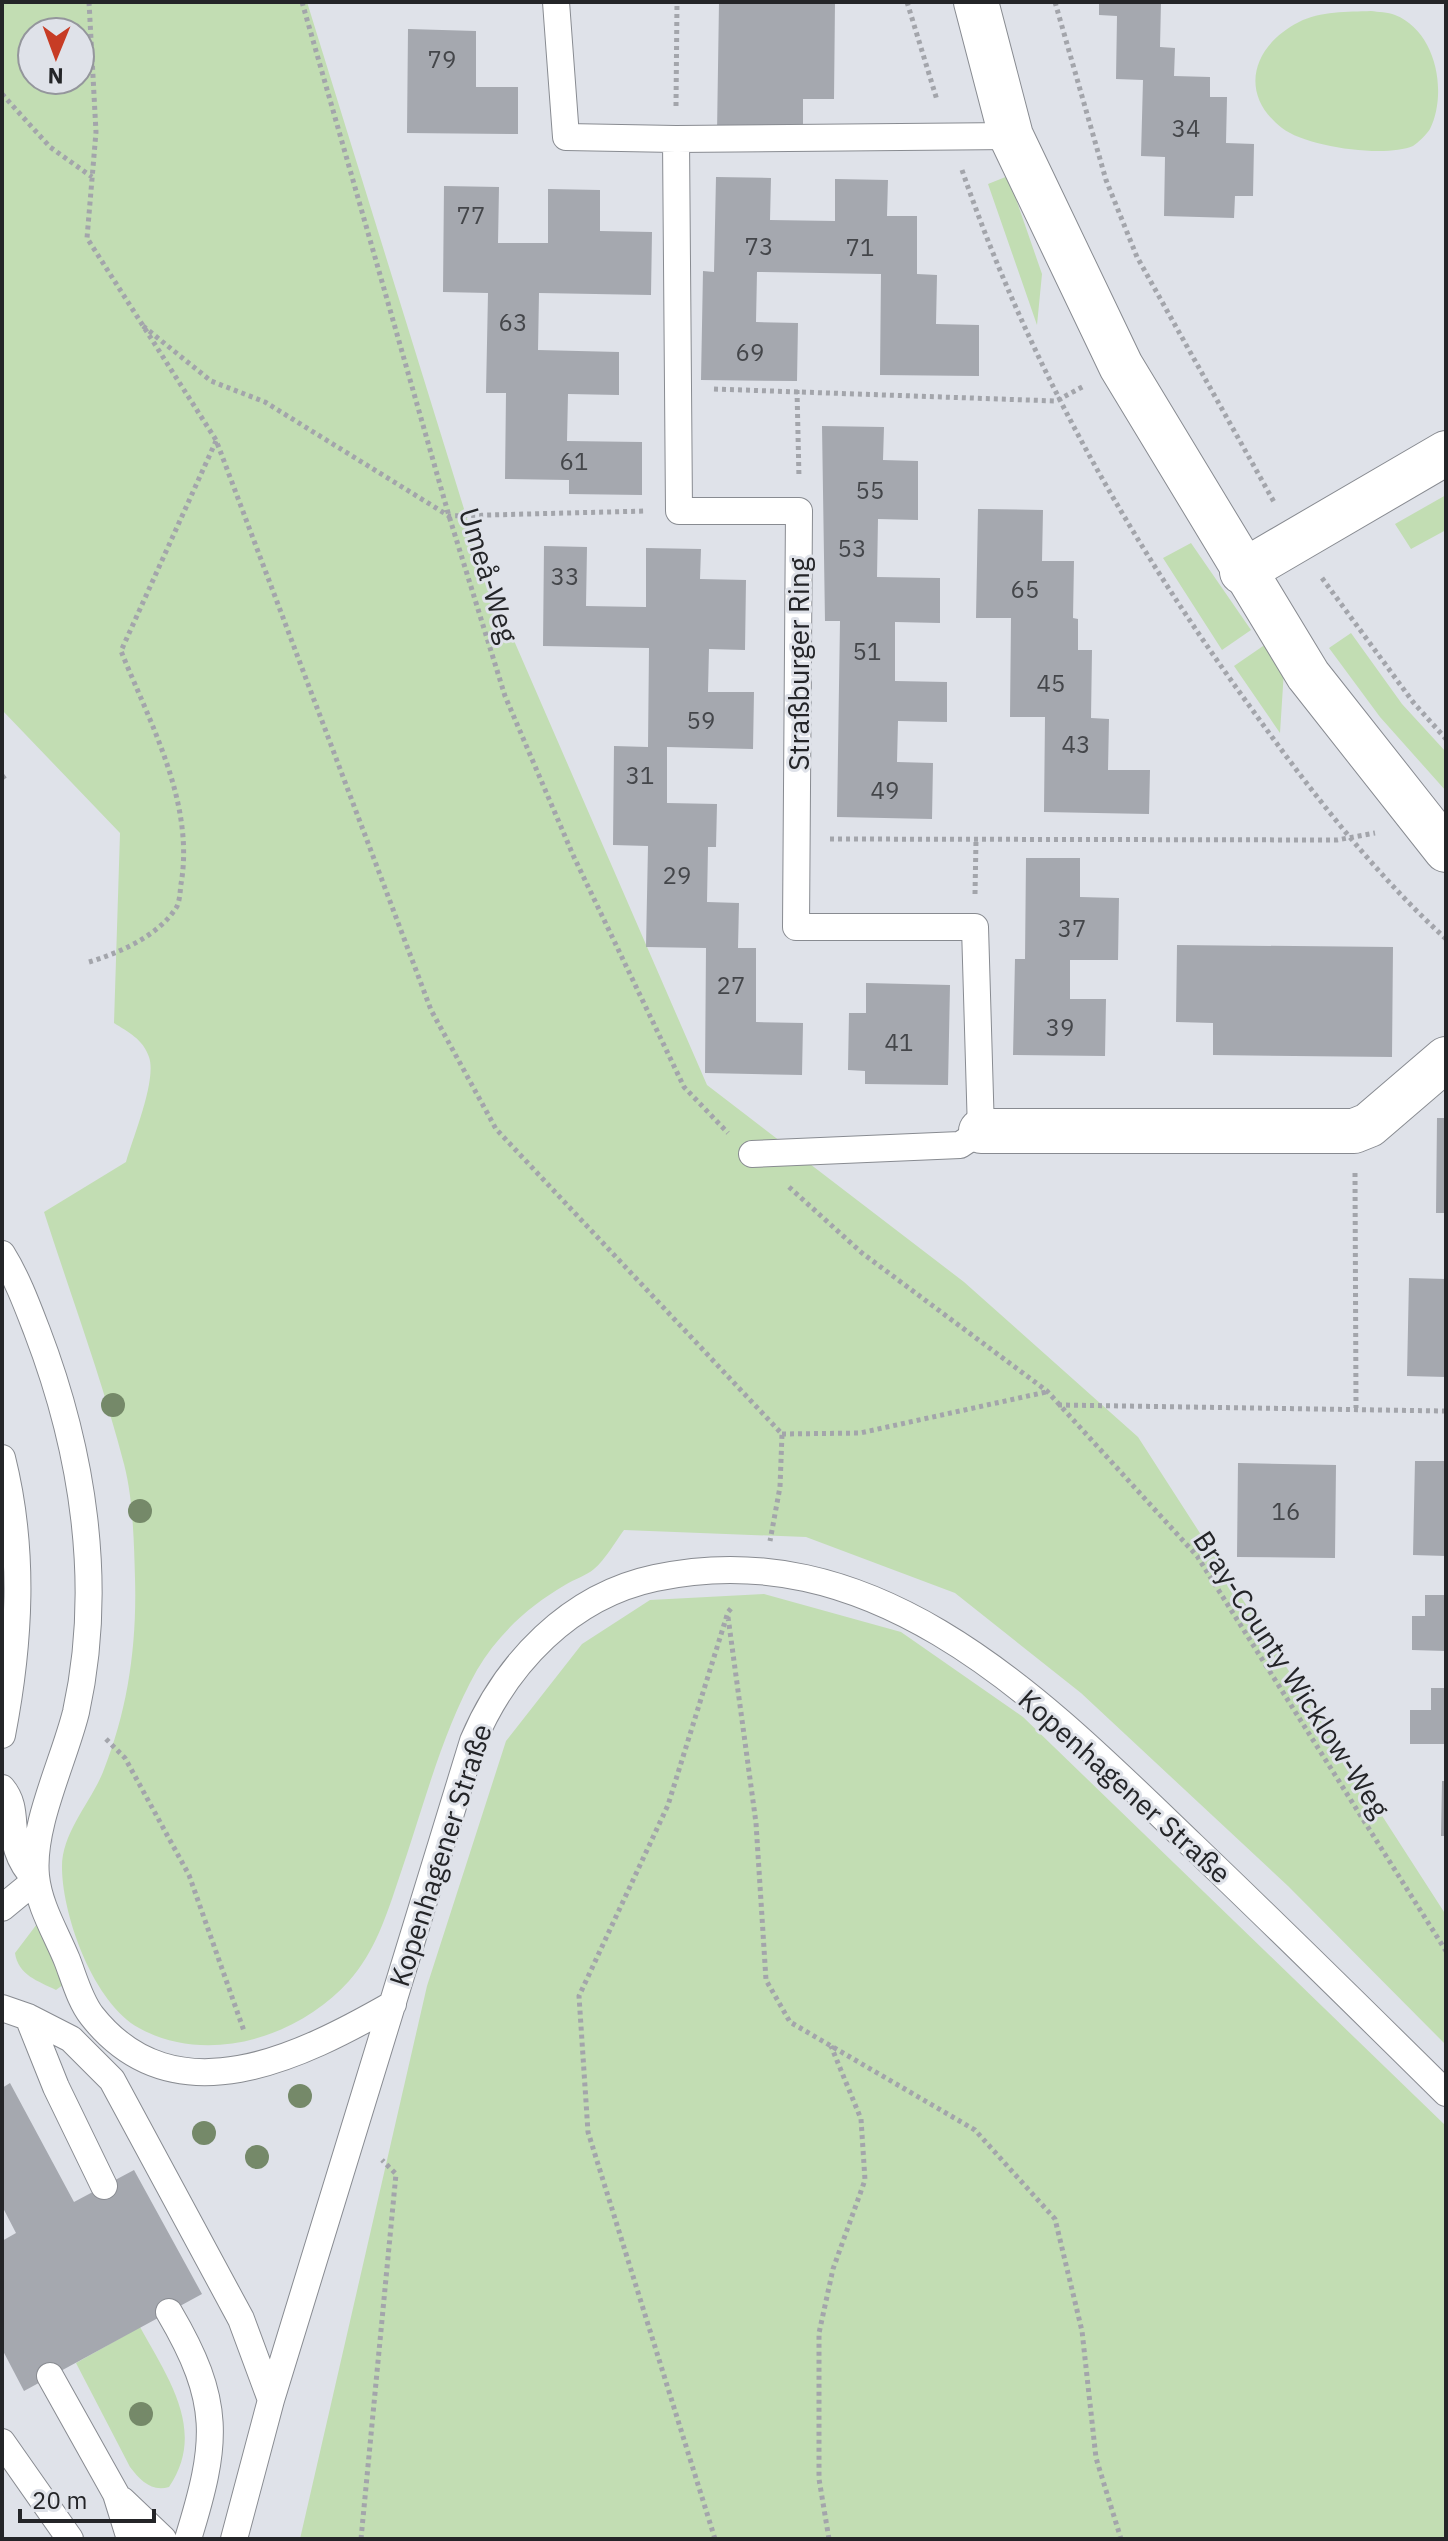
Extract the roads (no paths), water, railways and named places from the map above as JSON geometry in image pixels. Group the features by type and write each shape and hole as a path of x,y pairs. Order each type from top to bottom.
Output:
{"street":[{"path":"976,2 1011,136 1121,366 1242,572 1308,675 1434,837"},
{"path":"1242,572 1446,453"},
{"path":"981,1131 1354,1131 1369,1125 1446,1059"}],"lane":[{"path":"556,2 566,137 1011,136"},
{"name":"Straßburger Ring","path":"676,139 679,511 799,511 796,927 975,927 981,1131"},
{"path":"752,1154 960,1145 981,1131"},
{"path":"2,1254 48,1359 79,1471 88,1594 76,1712 38,1843 36,1880 2,1908"},
{"path":"2,1458 14,1525 19,1604 2,1735"},
{"name":"Kopenhagener Straße","path":"234,2539 271,2400 473,1741 486,1709 519,1664 554,1628 609,1592 678,1573 764,1571 843,1587 938,1631 985,1662 1074,1732 1446,2093"},
{"path":"2,1788 11,1807 13,1848 21,1866 36,1880"},
{"name":"Kopenhagener Straße","path":"36,1880 44,1908 90,2013 111,2037 133,2051 173,2067 203,2072 257,2068 337,2034 393,2004"},
{"path":"2,2008 28,2017 71,2039 112,2080 241,2319 271,2400"},
{"path":"28,2017 56,2087 104,2186"},
{"path":"112,2080 133,2051"},
{"path":"169,2312 202,2374 211,2413 208,2466 188,2539"},
{"path":"50,2376 116,2494 130,2539"},
{"path":"2,2442 70,2539"},
{"path":"116,2494 163,2539"}]}
